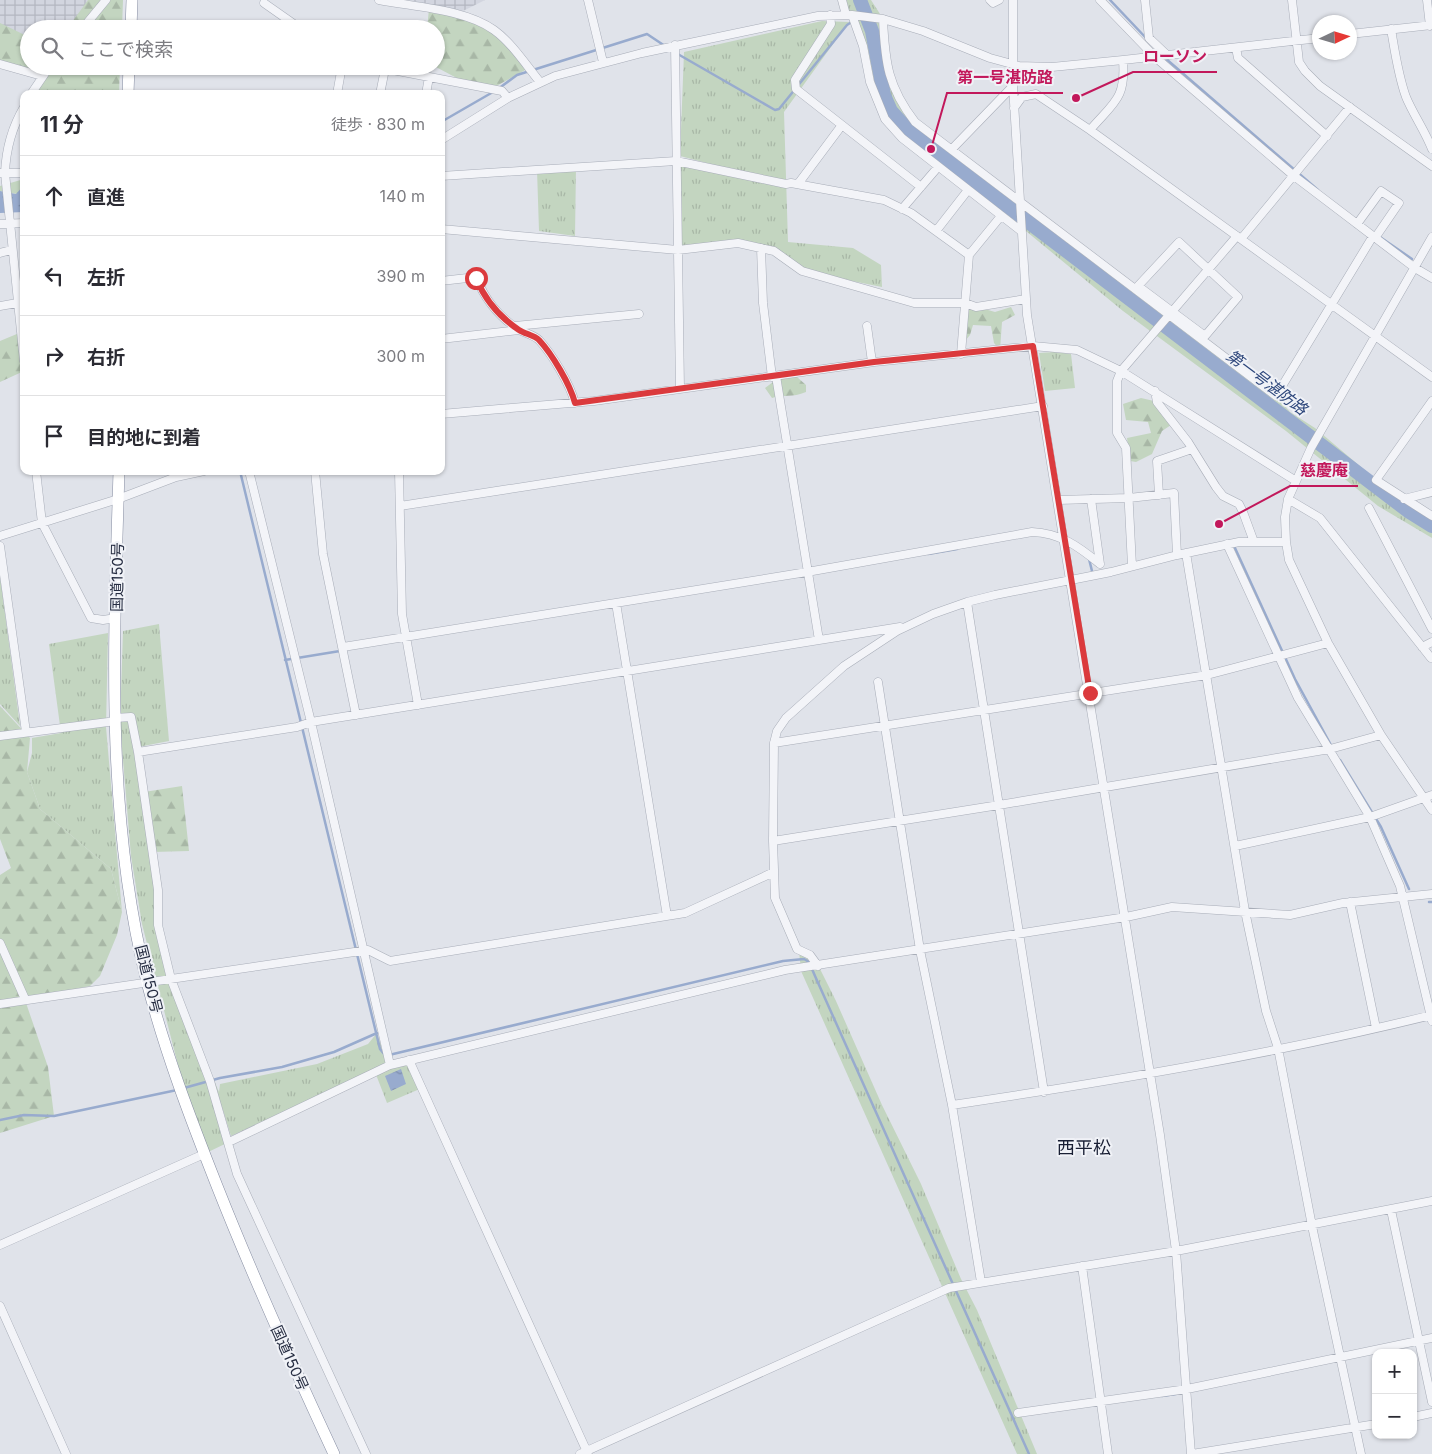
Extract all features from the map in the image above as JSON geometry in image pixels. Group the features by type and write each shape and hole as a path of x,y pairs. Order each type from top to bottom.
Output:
{"highway":[{"path":"131,20 132,0"},
{"path":"128,90 129,75"},
{"name":"国道150号","path":"119,475 116,719 120,804 125,857 147,982 182,1096 204,1154 249,1265 334,1454"}],"street":[{"path":"89,20 106,0"},
{"path":"379,0 465,16 480,22 495,31 540,82"},
{"path":"588,0 603,62"},
{"path":"842,0 863,46 870,82 885,119 902,138 1001,216 1021,229"},
{"path":"990,0 993,3 999,0"},
{"path":"1013,0 1013,86 1026,299 1126,917 1176,1251 1191,1454 1372,1425"},
{"path":"1100,0 1155,57 1294,176 1415,268 1432,278"},
{"path":"1145,0 1149,38 1168,55"},
{"path":"1292,0 1299,62 1304,71 1320,86 1432,166"},
{"path":"1357,33 1431,26 1426,0"},
{"path":"264,3 288,20"},
{"path":"830,15 831,24 795,80 796,89 921,187"},
{"path":"445,137 508,98 540,82 603,62 800,18 849,15 881,19 923,31 982,56 1013,66 1052,67 1312,39"},
{"path":"881,19 884,52 896,94 915,122 1276,396 1375,236 1399,202 1381,190 1358,223"},
{"path":"1391,29 1398,72 1407,100 1423,127 1432,149"},
{"path":"675,45 680,389"},
{"path":"1236,48 1238,58 1326,136"},
{"path":"1090,130 1121,94 1125,82 1123,60"},
{"path":"0,64 20,70"},
{"path":"33,90 42,76 38,75"},
{"path":"340,90 341,75"},
{"path":"381,90 384,75"},
{"path":"418,75 502,91 508,98"},
{"path":"427,90 429,77"},
{"path":"952,149 1013,86"},
{"path":"1014,108 1022,97 1036,94 1090,130 1432,377"},
{"path":"1132,566 1126,448 1117,432 1117,381 1121,371 1168,314 1294,176 1350,107"},
{"path":"20,115 13,129 2,173 6,189 5,221 11,250 20,328"},
{"path":"798,184 842,125"},
{"path":"445,176 676,161 786,184 798,184 884,200 902,209 969,255"},
{"path":"902,209 938,167"},
{"path":"2,173 20,173"},
{"path":"936,231 968,190"},
{"path":"961,354 969,255 1001,216"},
{"path":"5,221 20,223"},
{"path":"445,230 678,250 738,244 774,251 802,271 914,303 964,303 976,307 1026,299"},
{"path":"1432,237 1311,448 1288,499 1285,517 1289,560 1328,643 1381,735 1428,797 1432,810"},
{"path":"1179,242 1208,269 1238,297 1205,336 1168,314 1138,286 1179,242"},
{"path":"760,248 762,303 818,640"},
{"path":"0,253 11,250"},
{"path":"445,281 476,278 482,294 492,308 517,328 538,339 569,383 575,403"},
{"path":"0,306 17,303"},
{"path":"445,338 639,314"},
{"path":"867,326 872,362"},
{"path":"445,414 575,403 872,362 1033,346 1077,350 1121,371 1296,481"},
{"path":"1154,391 1157,402 1192,449 1223,496 1238,504 1254,542"},
{"path":"1432,401 1376,480 1432,516"},
{"path":"400,506 1043,406"},
{"path":"1159,495 1157,461 1192,449"},
{"path":"36,475 42,523 91,618 103,620 116,618"},
{"path":"0,536 118,499 185,475"},
{"path":"250,475 311,722 389,1062"},
{"path":"314,475 323,554 344,647 356,715"},
{"path":"399,475 402,614 418,705"},
{"path":"1404,499 1432,492"},
{"path":"1058,500 1129,498 1174,493 1177,555"},
{"path":"1091,499 1101,574"},
{"path":"1288,499 1320,518 1431,658"},
{"path":"1369,508 1432,629"},
{"path":"344,647 807,572 1032,532 1049,533 1064,539 1100,564"},
{"path":"818,966 810,954 796,949 775,898 774,872 774,743 777,731 786,718 808,697 844,666 907,626 967,602 1101,574 1186,553 1254,542 1286,542"},
{"path":"0,546 26,732"},
{"path":"952,1105 1150,1074 1432,1017 1402,897 1370,817 1331,749 1298,698 1283,656 1228,547"},
{"path":"1186,553 1245,911 1266,1011 1278,1048 1312,1226 1361,1454"},
{"path":"967,602 1044,1092"},
{"path":"616,603 667,916"},
{"path":"138,752 297,728 311,722 907,626"},
{"path":"1422,646 1432,642"},
{"path":"774,743 1206,676 1328,643"},
{"path":"878,682 920,950 952,1105 980,1282"},
{"path":"0,736 131,717 138,752 158,890 158,925 171,979 210,1081 237,1174 366,1454"},
{"path":"773,841 1105,788 1331,749 1381,735"},
{"path":"1235,846 1370,817 1428,797"},
{"path":"0,1004 363,951 390,961 685,913 774,872"},
{"path":"229,1142 389,1062 409,1060 784,970 1126,917 1172,907 1290,915 1350,902 1432,894"},
{"path":"1350,902 1376,1028"},
{"path":"0,943 24,1000"},
{"path":"409,1060 584,1453 949,1288 1176,1251 1312,1226 1432,1201"},
{"path":"0,1245 204,1154"},
{"path":"1391,1210 1432,1402"},
{"path":"1082,1266 1108,1454"},
{"path":"0,1306 66,1454"},
{"path":"1018,1413 1187,1389 1432,1338"},
{"path":"1417,1416 1432,1413"}],"shaded area":[{"path":"0,0 95,0 79,20 20,20 20,66 0,60"},
{"path":"409,0 485,0 463,11"}],"green space":[{"path":"88,0 123,0 122,20 74,20"},
{"path":"844,0 871,0 882,17 891,79 915,122 1274,394 1290,412 1315,428 1381,484 1432,516 1432,538 1378,506 1286,431 1123,311 1021,227 891,125 875,97 852,17"},
{"path":"429,9 487,27 529,68 491,89 470,85 445,72 445,20 428,20"},
{"path":"822,21 849,22 784,112 788,242 853,248 881,265 882,287 802,271 774,251 738,243 678,250 676,161 772,180 680,156 684,52"},
{"path":"0,23 20,33 20,70 0,64"},
{"path":"38,75 120,75 119,90 39,90 42,76"},
{"path":"576,167 575,236 539,231 537,170"},
{"path":"20,180 20,190 17,194 0,191 0,186"},
{"path":"967,304 995,312 1011,307 1015,315 1002,322 1000,350 994,343 991,326 973,325 970,335 965,341"},
{"path":"20,333 20,373 0,382 0,341"},
{"path":"1039,353 1071,354 1075,388 1045,391"},
{"path":"781,376 797,377 806,385 806,392 772,398 765,388"},
{"path":"1141,398 1154,401 1171,425 1162,431 1152,454 1136,462 1130,461 1127,438 1151,433 1148,422 1126,420 1123,404"},
{"path":"0,576 20,726 0,704"},
{"path":"159,624 169,741 133,748 153,852 158,925 171,979 219,1092 220,1084 317,1064 368,1044 377,1033 387,1064 231,1136 222,1107 229,1142 204,1154 193,1124 142,924 131,856 120,724 123,631"},
{"path":"108,633 106,727 122,912 111,869 40,809 27,772 32,753 32,738 61,733 49,644"},
{"path":"0,706 30,738 27,772 40,809 111,869 122,912 117,935 100,976 90,986 25,1000 48,1067 54,1116 0,1133 0,875 11,868 0,839"},
{"path":"182,786 189,851 153,852 144,792"},
{"path":"799,951 816,961 836,1001 882,1105 921,1184 961,1279 977,1310 1037,1454 1017,1454 801,971"},
{"path":"409,1060 422,1088 387,1103 375,1072"}],"water":[{"path":"20,190 20,212 0,213 0,191 16,194"},
{"path":"401,1069 406,1084 391,1091 385,1076"}],"waterway":[{"name":"第一号湛防路","path":"860,0 872,31 884,95 891,111 910,132 1408,511 1432,526"},
{"path":"1110,0 1147,39"},
{"path":"676,53 775,110 779,109 847,25 853,21"},
{"path":"498,89 517,75 647,34 665,46"},
{"path":"1165,58 1318,190"},
{"path":"445,120 493,92"},
{"path":"1380,237 1412,259"},
{"path":"241,475 380,1049 384,1054"},
{"path":"1232,548 1235,548 1295,679 1332,747"},
{"path":"928,554 957,549"},
{"path":"1089,559 1093,575"},
{"path":"285,660 340,651"},
{"path":"1340,760 1381,827 1409,889"},
{"path":"389,1055 783,961 804,959 809,962 1029,1454"},
{"path":"184,1088 220,1078 282,1067 334,1052 377,1033"},
{"path":"0,1120 24,1115 54,1116 177,1090"},
{"path":"1162,1396 1182,1393"}],"place":[{"name":"ローソン","path":"1076,98"},
{"name":"第一号湛防路","path":"931,149"},
{"name":"慈慶庵","path":"1219,524"}],"district":[{"name":"西平松","path":"1084,1147"}],"route":[{"path":"476,278 482,294 492,308 519,330 538,339 569,383 575,403 874,362 1033,346 1090,693"}]}
